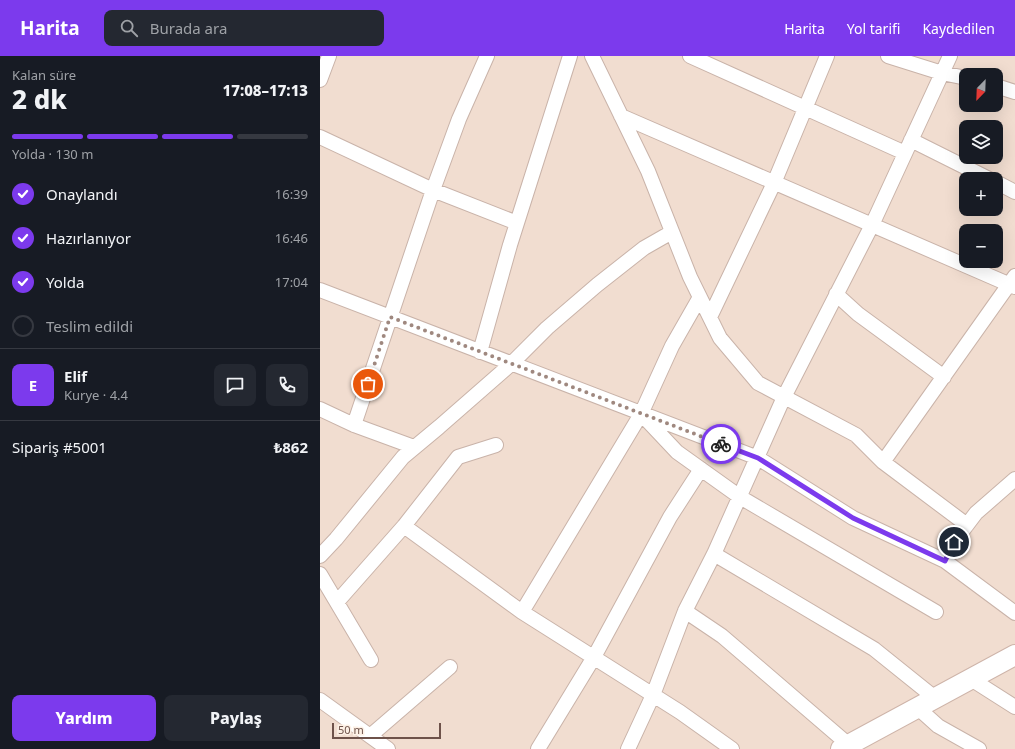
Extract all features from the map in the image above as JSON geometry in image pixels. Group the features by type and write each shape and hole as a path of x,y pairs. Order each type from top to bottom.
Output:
{"main road":[{"path":"845,747 1015,655"}],"street":[{"path":"320,80 329,56"},
{"path":"354,425 433,190 459,120 487,56"},
{"path":"480,352 517,223 570,56"},
{"path":"592,56 648,171 690,277 720,338 758,383 856,435 883,462 967,525"},
{"path":"690,56 806,107 972,172"},
{"path":"710,317 774,183 827,56"},
{"path":"888,56 959,76"},
{"path":"628,749 653,695 685,611 714,554 784,397 872,225 950,56"},
{"path":"1003,88 1015,92"},
{"path":"621,116 872,225 1013,283 883,462"},
{"path":"320,137 433,190 517,223"},
{"path":"1003,186 1015,192"},
{"path":"320,556 336,539 403,457 511,364 547,328 598,285 644,248 672,232"},
{"path":"320,290 758,458 853,518 945,561 1015,612"},
{"path":"836,294 858,314 944,377"},
{"path":"522,612 641,414 672,346 700,297"},
{"path":"320,409 354,425 414,447"},
{"path":"641,414 677,452 740,497 936,612"},
{"path":"337,602 404,526 458,457 496,445"},
{"path":"538,749 594,657 670,517 700,469"},
{"path":"945,561 954,542 976,513 1015,479"},
{"path":"404,526 522,612 680,712 732,749"},
{"path":"714,554 874,649 935,698"},
{"path":"320,574 372,660"},
{"path":"685,611 722,636 845,747"},
{"path":"370,736 450,667"},
{"path":"971,679 1015,707"},
{"path":"320,700 388,749"},
{"path":"918,708 938,726 979,749"}],"shaded area":[{"path":"320,56 1015,56 1015,749 320,749"}],"way so far":[{"path":"368,384 390,317 721,444"}],"route":[{"path":"721,444 758,458 853,518 945,561 954,542"}]}
